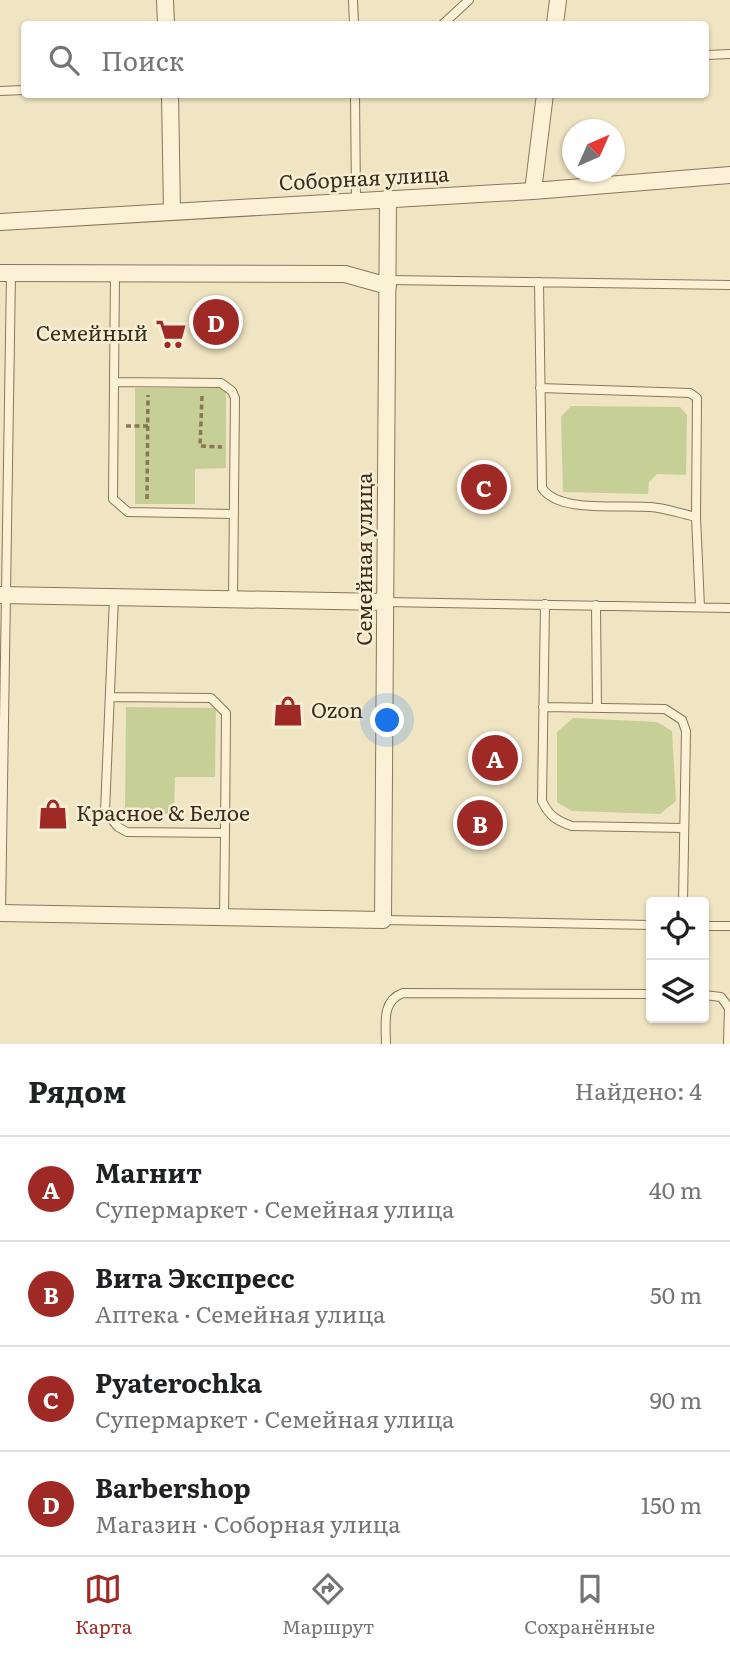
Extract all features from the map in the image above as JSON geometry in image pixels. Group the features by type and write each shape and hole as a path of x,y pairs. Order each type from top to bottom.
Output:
{"street":[{"path":"165,0 166,21"},
{"path":"555,21 558,0"},
{"path":"170,98 172,212"},
{"path":"533,191 545,98"},
{"name":"Соборная улица","path":"0,222 533,191 730,176"},
{"name":"Семейная улица","path":"383,920 388,198"},
{"path":"6,273 345,274 388,283"},
{"path":"3,595 385,601"},
{"path":"1,913 383,920"}],"lane":[{"path":"353,0 354,21"},
{"path":"446,21 469,0"},
{"path":"709,55 730,54"},
{"path":"0,91 21,90"},
{"path":"355,98 356,200"},
{"path":"1,913 6,273"},
{"path":"115,274 113,499 128,512 234,514"},
{"path":"539,282 542,488 546,494 565,503 657,507 696,517"},
{"path":"388,283 730,285"},
{"path":"114,382 221,383 232,391 235,398 233,599"},
{"path":"540,388 693,395 698,403 696,517 700,607"},
{"path":"114,597 105,811 127,832 225,833"},
{"path":"385,601 730,608"},
{"path":"545,604 542,802 556,820 572,826 684,828"},
{"path":"596,605 597,708"},
{"path":"110,697 211,698 223,706 226,713 224,917"},
{"path":"544,707 665,709 682,720 686,731 683,897"},
{"path":"383,920 646,925"},
{"path":"709,926 730,926"},
{"path":"386,1044 386,1009 390,1000 403,993 646,994"},
{"path":"709,995 715,995 729,1007 728,1044"}],"path":[{"path":"147,512 148,382"},
{"path":"203,383 200,446 235,448"},
{"path":"114,425 148,426"}],"green space":[{"path":"135,388 226,388 226,468 195,469 195,504 135,504"},
{"path":"571,406 680,407 687,415 686,475 657,474 649,482 648,494 563,492 561,417"},
{"path":"126,707 216,708 215,777 175,777 174,814 125,814"},
{"path":"573,718 657,722 672,731 676,801 660,814 572,811 557,802 557,732"}],"place":[{"name":"Barbershop","path":"216,322"},
{"name":"Семейный","path":"171,334"},
{"name":"Pyaterochka","path":"484,487"},
{"name":"Ozon","path":"288,711"},
{"name":"Магнит","path":"495,758"},
{"name":"Красное & Белое","path":"53,814"},
{"name":"Вита Экспресс","path":"480,823"}]}
